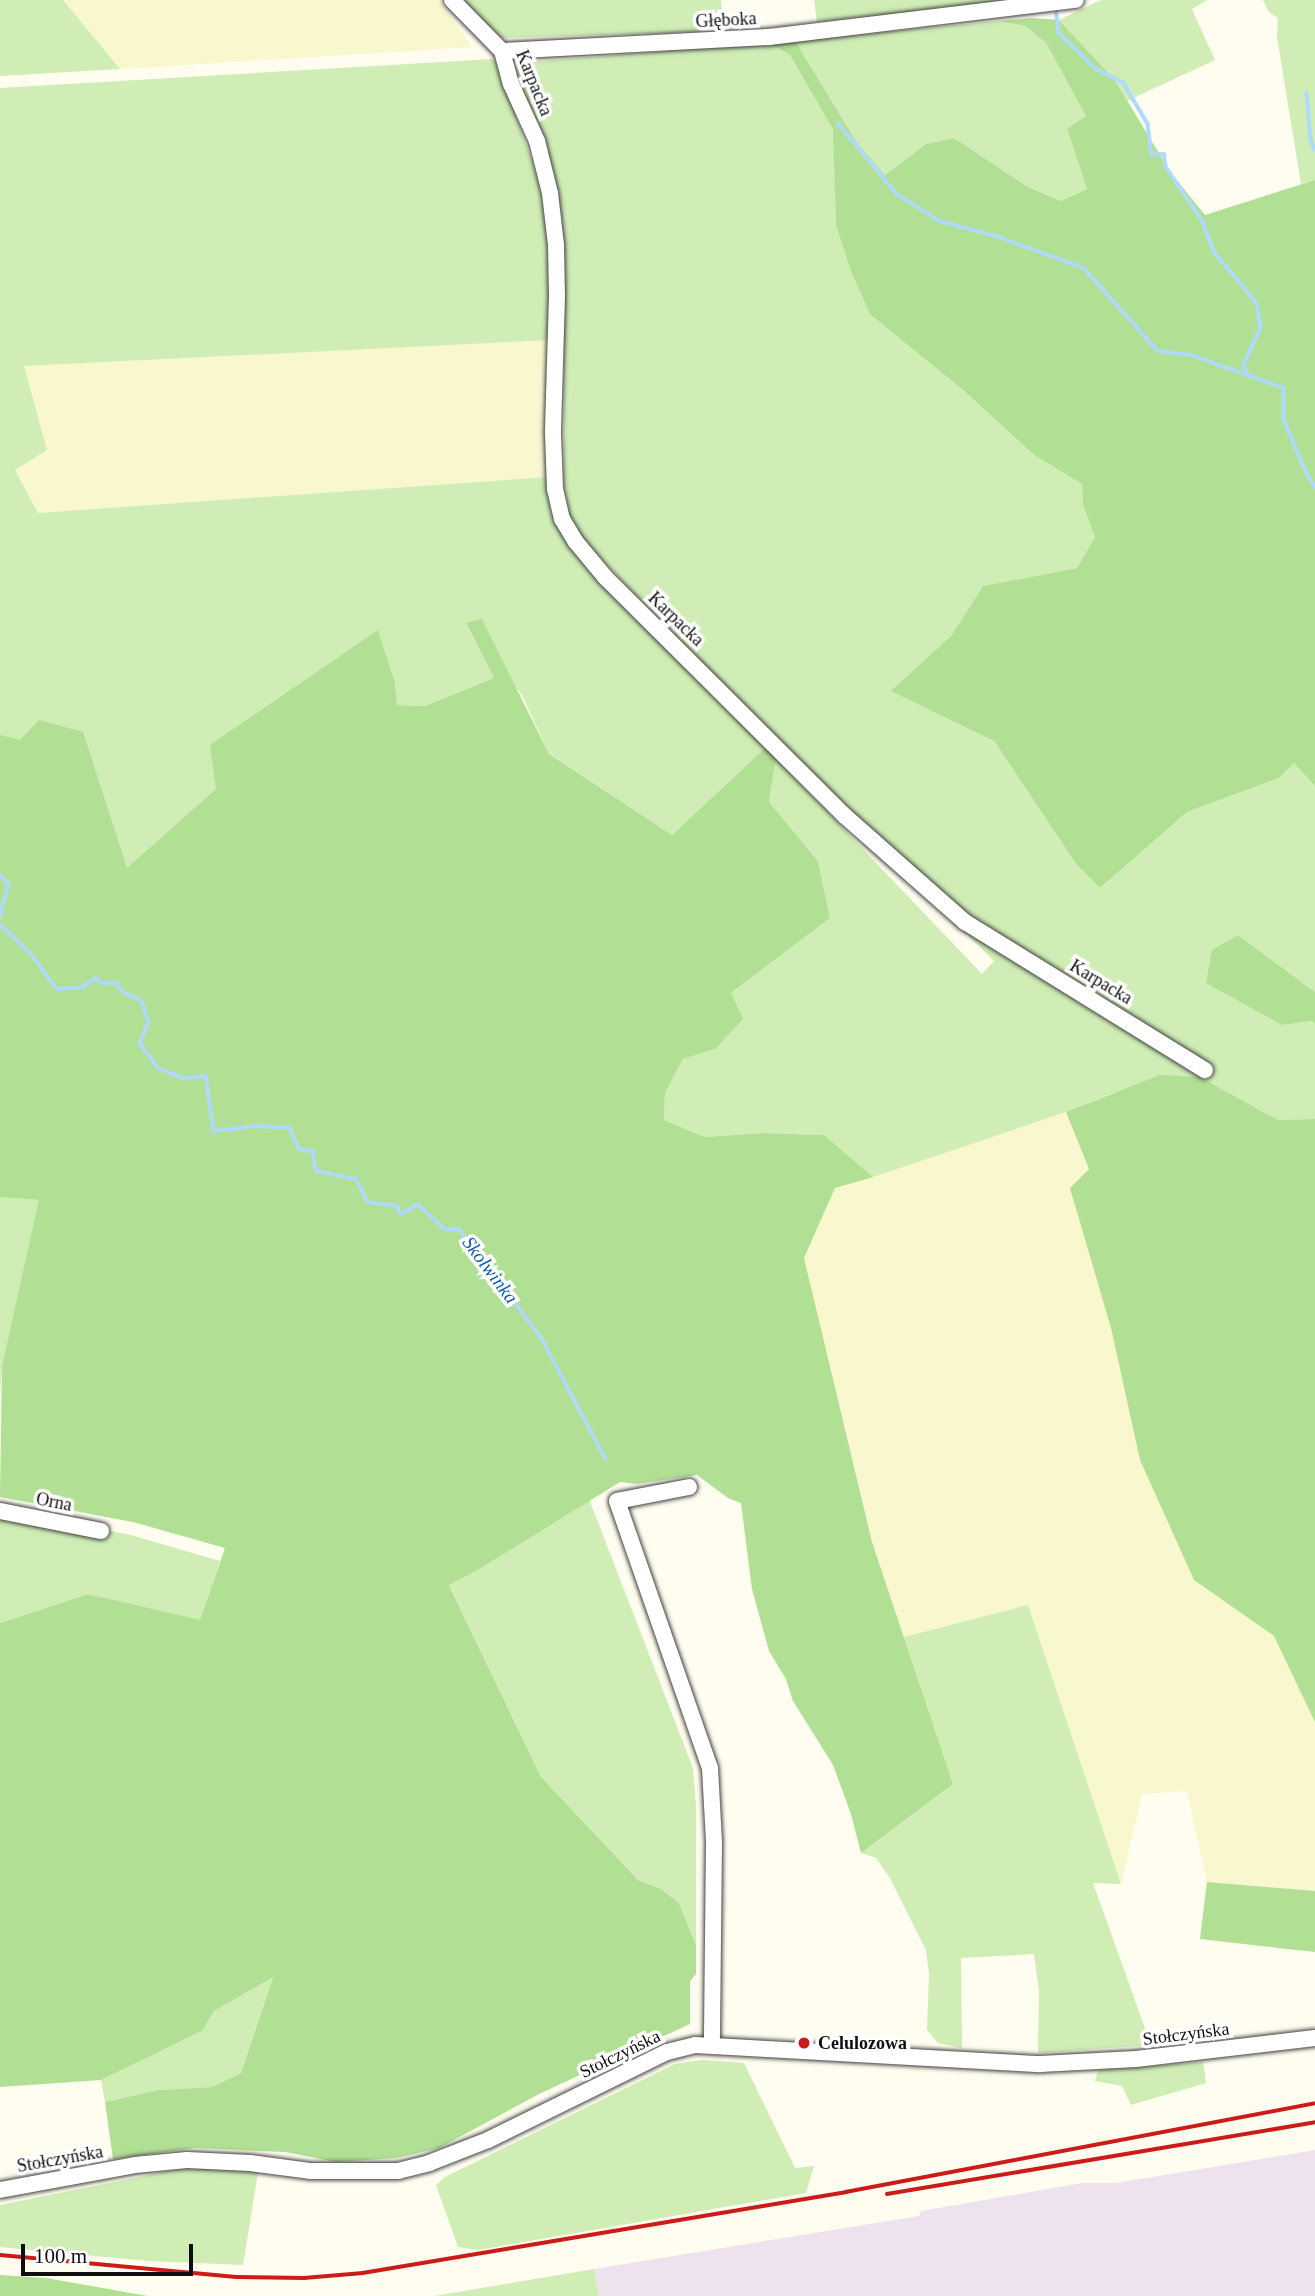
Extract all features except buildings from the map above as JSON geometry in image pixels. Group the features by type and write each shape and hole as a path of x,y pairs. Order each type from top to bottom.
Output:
{"street":[{"name":"Karpacka","path":"452,0 502,51 511,84 537,141 550,193 557,270 555,489 562,519 576,542 605,577 845,816 965,922 1205,1070"},
{"name":"Głęboka","path":"502,51 769,37 1076,0"},
{"path":"689,1486 617,1501 710,1768 715,1842 712,2044"},
{"name":"Orna","path":"0,1511 101,1531"},
{"name":"Stołczyńska","path":"0,2190 135,2165 187,2160 250,2162 311,2171 398,2171 429,2163 488,2140 667,2052 695,2045 1040,2064 1136,2059 1315,2038"}],"shaded area":[{"path":"1315,2150 1315,2296 599,2296 594,2269 919,2216 921,2211 1082,2183 1116,2183"}],"green space":[{"path":"0,0 63,0 120,69 0,76"},
{"path":"63,0 439,0 472,47 120,69"},
{"path":"461,0 721,0 724,31 499,38"},
{"path":"814,0 1023,0 817,22"},
{"path":"1101,0 1207,0 1192,9 1215,60 1127,101 1114,79 1059,20"},
{"path":"1263,0 1315,0 1315,180 1301,184 1277,37 1278,18 1269,12"},
{"path":"1032,18 1059,20 1114,79 1171,173 1205,215 1315,180 1315,786 1294,763 1279,778 1187,812 1100,888 1076,864 994,741 891,691 951,636 983,586 1077,568 1095,537 1083,505 1082,484 1034,455 962,389 870,314 851,271 836,225 833,129 790,55 769,43 795,41 856,141 885,175 926,144 954,138 1028,187 1061,201 1087,189 1067,129 1086,116 1046,43 1025,26 998,21"},
{"path":"998,21 1025,26 1046,43 1087,117 1067,129 1087,189 1061,201 1028,187 954,138 926,144 885,175 856,141 795,41"},
{"path":"769,43 790,55 834,129 836,225 962,389 1034,455 1082,484 1083,505 1095,537 1077,568 983,586 951,636 892,691 994,741 1076,864 1100,888 1187,812 1279,778 1294,763 1315,786 1315,992 1238,935 1282,1025 1313,1021 1315,1024 1315,1119 1278,1120 1200,1077 1113,1093 1066,1112 873,1177 824,1135 762,1133 705,1137 664,1120 665,1093 683,1059 715,1049 731,993 830,918 818,861 769,802 776,758 982,974 994,961 915,884 586,543 569,515 564,483 564,245 545,151 517,80 517,63"},
{"path":"493,59 500,70 541,188 548,245 550,340 24,366 47,450 15,470 38,513 548,477 550,511 568,542 765,748 672,835 549,754 522,695 466,624 494,678 425,706 397,705 395,682 378,630 216,789 153,846 477,1158 606,1493 0,1085 0,88"},
{"path":"550,340 548,477 38,513 15,470 47,450 23,366"},
{"path":"482,619 549,754 672,835 765,748 776,758 769,802 818,861 830,918 731,993 743,1019 715,1049 683,1059 665,1093 664,1120 705,1137 762,1133 824,1135 873,1177 835,1188 804,1258 872,1542 953,1784 861,1853 851,1814 833,1765 793,1701 786,1679 769,1651 752,1589 741,1503 728,1498 697,1475 637,1484 620,1482 449,1585 541,1777 638,1880 661,1889 679,1903 696,1945 696,1974 690,1981 690,2024 539,2094 439,2148 397,2158 336,2162 285,2152 194,2148 113,2159 105,2102 159,2090 212,2087 241,2073 273,1977 214,2011 202,2031 101,2080 0,2087 0,1623 88,1594 200,1620 225,1548 133,1522 0,1497 2,1366 39,1200 0,1197 0,735 20,740 39,720 83,732 127,868 216,789 210,745 378,630 395,682 397,705 425,706 494,678 466,623"},
{"path":"1238,935 1315,992 1315,1024 1312,1021 1282,1025 1206,983 1212,950"},
{"path":"1160,1075 1200,1077 1278,1120 1315,1119 1315,1722 1274,1636 1194,1580 1140,1460 1111,1328 1070,1188 1089,1169 1066,1112"},
{"path":"1066,1112 1089,1170 1111,1328 1140,1460 1194,1580 1274,1636 1312,1712 1315,1722 1315,1891 1207,1882 1187,1791 1142,1794 1121,1884 1028,1605 904,1637 872,1542 804,1258 835,1188"},
{"path":"0,1197 40,1200 2,1366 0,1396"},
{"path":"589,1499 693,1768 696,1805 696,1945 679,1903 661,1889 638,1880 541,1777 449,1584 481,1568"},
{"path":"0,1510 131,1535 220,1561 200,1621 88,1594 0,1623"},
{"path":"1028,1605 1121,1884 1093,1883 1151,2045 1038,2053 1039,1991 1034,1954 961,1958 962,2048 938,2043 927,2030 929,1974 926,1950 890,1878 876,1858 861,1853 953,1784 904,1637"},
{"path":"1207,1882 1315,1891 1315,1952 1200,1939"},
{"path":"273,1976 241,2073 212,2087 159,2090 105,2102 101,2080 202,2031 214,2011"},
{"path":"702,2060 744,2063 795,2168 814,2166 806,2193 478,2250 458,2247 436,2185 445,2177 675,2064"},
{"path":"1203,2062 1206,2083 1131,2105 1122,2086 1095,2081 1098,2070"},
{"path":"189,2167 258,2172 243,2265 148,2261 0,2247 0,2205"},
{"path":"594,2269 599,2296 434,2296"},
{"path":"0,2275 46,2278 148,2296 0,2296"}],"waterway":[{"path":"1056,6 1059,33 1096,69 1123,82 1148,124 1152,155 1164,154 1166,167 1202,220 1214,252 1257,303 1261,328 1244,365 1248,374"},
{"path":"1307,93 1311,140 1315,149"},
{"path":"838,123 897,194 940,221 999,237 1084,268 1158,351 1191,355 1284,388 1284,419 1315,487"},
{"name":"Skolwinka","path":"0,875 9,884 0,918"},
{"name":"Skolwinka","path":"0,924 32,955 57,989 83,987 96,978 102,983 117,983 122,991 142,1001 149,1022 140,1043 158,1068 183,1078 206,1076 214,1131 256,1126 290,1128 300,1150 313,1151 316,1171 356,1179 368,1202 397,1206 401,1214 418,1204 445,1229 459,1229 541,1337 606,1459"}],"railway":[{"path":"0,2255 236,2277 304,2278 363,2273 846,2192 1315,2103"},
{"path":"887,2194 1315,2122"}],"place":[{"name":"Celulozowa","path":"804,2043"}]}
